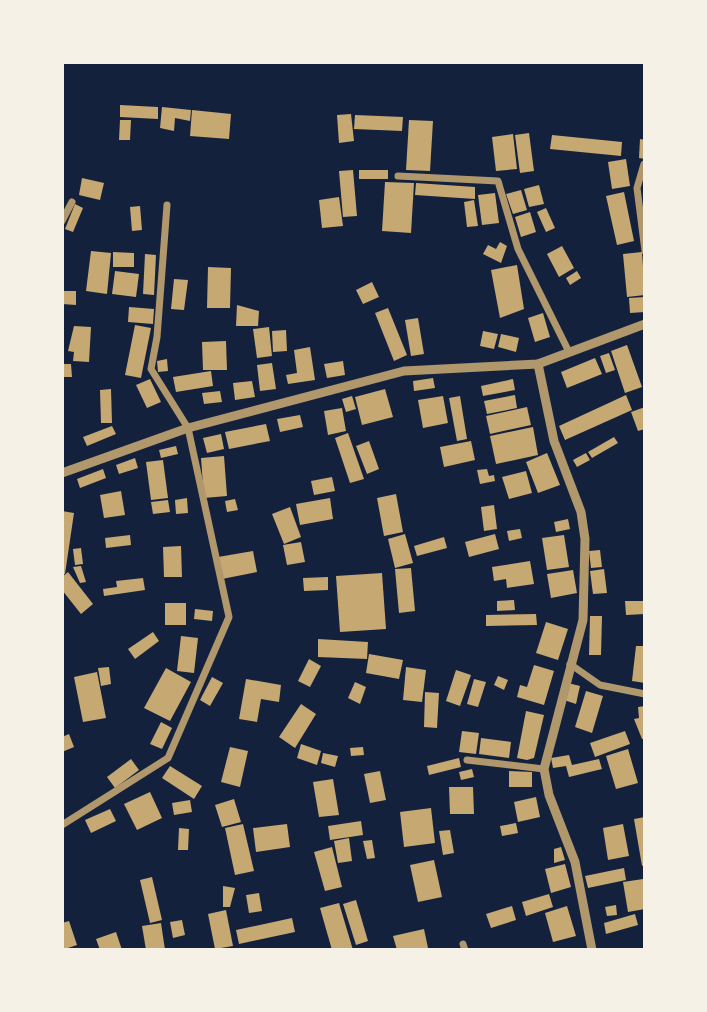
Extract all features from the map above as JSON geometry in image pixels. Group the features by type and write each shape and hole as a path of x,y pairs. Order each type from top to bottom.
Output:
{"street":[{"path":"644,164 637,188 645,251"},
{"path":"398,176 498,181 518,249 569,352"},
{"path":"62,221 72,202"},
{"path":"62,825 168,758 229,617 188,428 151,369 157,337 167,205"},
{"path":"62,473 188,428 404,371 538,364 645,324"},
{"path":"538,364 554,441 581,512 585,539 583,620 544,769 549,795 575,862 592,950"},
{"path":"570,664 600,685 645,694"},
{"path":"467,760 544,769"}],"building":[{"path":"120,105 158,107 158,119 120,117"},
{"path":"162,107 191,110 190,121 175,118 174,131 160,128"},
{"path":"192,110 231,114 229,139 190,136"},
{"path":"351,114 354,141 339,143 337,115"},
{"path":"355,115 403,117 402,131 354,129"},
{"path":"120,120 131,120 130,140 119,140"},
{"path":"409,120 433,121 430,171 406,170"},
{"path":"529,133 534,171 520,173 515,135"},
{"path":"513,134 517,169 496,171 492,137"},
{"path":"552,135 622,142 621,156 550,149"},
{"path":"640,139 645,140 645,159 639,158"},
{"path":"626,159 630,186 612,189 608,162"},
{"path":"353,170 357,216 343,217 339,171"},
{"path":"359,170 388,170 388,179 359,179"},
{"path":"82,178 104,183 100,200 79,195"},
{"path":"385,182 414,183 411,233 382,231"},
{"path":"416,183 475,187 475,199 415,195"},
{"path":"539,185 544,204 529,207 524,189"},
{"path":"521,190 527,210 513,214 506,194"},
{"path":"624,192 634,241 617,245 606,196"},
{"path":"495,193 499,223 482,225 478,195"},
{"path":"339,197 343,226 322,228 319,200"},
{"path":"474,200 478,226 467,227 464,202"},
{"path":"75,204 83,208 73,232 65,229"},
{"path":"140,206 142,230 132,231 130,207"},
{"path":"546,208 555,228 546,232 537,212"},
{"path":"530,212 536,232 521,237 515,217"},
{"path":"500,242 507,246 501,263 483,254 488,245 496,249"},
{"path":"562,246 574,268 559,277 547,254"},
{"path":"91,251 111,253 107,294 86,291"},
{"path":"113,252 134,253 134,267 113,267"},
{"path":"642,252 645,295 627,297 623,254"},
{"path":"145,254 156,255 154,295 143,294"},
{"path":"517,265 524,309 500,318 491,270"},
{"path":"208,267 231,268 230,308 207,308"},
{"path":"115,271 139,274 136,297 112,294"},
{"path":"577,271 581,278 570,285 566,278"},
{"path":"174,279 188,280 184,310 171,309"},
{"path":"372,282 379,297 363,304 356,290"},
{"path":"62,291 76,291 76,305 62,304"},
{"path":"645,297 645,312 630,313 629,298"},
{"path":"237,305 259,311 258,326 236,326"},
{"path":"129,307 154,309 153,324 128,322"},
{"path":"388,308 407,355 394,361 375,313"},
{"path":"543,313 550,337 535,342 528,318"},
{"path":"418,318 424,354 411,356 405,320"},
{"path":"135,325 151,328 141,378 125,375"},
{"path":"74,326 91,327 89,362 73,361 74,352 68,351"},
{"path":"269,327 272,356 257,358 253,329"},
{"path":"286,330 287,351 273,352 272,331"},
{"path":"483,331 498,334 494,349 480,346"},
{"path":"501,334 519,338 516,352 498,347"},
{"path":"226,341 227,370 203,370 202,342"},
{"path":"627,345 642,387 625,393 611,351"},
{"path":"310,347 315,380 288,384 286,375 297,373 294,350"},
{"path":"609,353 615,370 606,373 600,356"},
{"path":"595,358 602,374 567,388 561,372"},
{"path":"167,359 168,371 158,372 157,361"},
{"path":"343,361 345,375 327,378 324,364"},
{"path":"272,363 276,389 260,391 257,365"},
{"path":"62,364 71,364 72,377 62,377"},
{"path":"211,371 213,386 176,392 173,377"},
{"path":"433,378 435,388 414,391 413,381"},
{"path":"150,379 161,402 147,408 136,385"},
{"path":"513,379 515,390 483,396 481,386"},
{"path":"252,381 255,397 235,400 233,383"},
{"path":"111,389 112,423 101,423 100,390"},
{"path":"385,389 393,417 362,425 355,397"},
{"path":"220,391 222,402 204,404 202,393"},
{"path":"515,395 517,408 487,414 484,401"},
{"path":"626,395 632,410 565,440 559,426"},
{"path":"352,396 356,409 346,412 342,399"},
{"path":"443,396 448,423 423,428 418,400"},
{"path":"460,396 467,439 457,441 449,398"},
{"path":"527,407 531,425 490,434 486,416"},
{"path":"645,407 645,429 638,431 631,412"},
{"path":"342,408 346,431 328,435 324,411"},
{"path":"300,415 303,427 280,432 277,419"},
{"path":"266,424 270,441 229,449 225,432"},
{"path":"112,426 116,434 87,446 83,437"},
{"path":"533,427 538,455 496,464 490,436"},
{"path":"348,433 364,479 350,483 335,438"},
{"path":"221,434 224,449 207,453 203,438"},
{"path":"614,437 618,443 592,458 588,452"},
{"path":"369,441 379,469 367,474 356,446"},
{"path":"471,441 475,460 444,467 440,447"},
{"path":"176,446 178,454 161,458 159,450"},
{"path":"547,453 560,485 538,493 526,462"},
{"path":"586,453 590,460 577,467 573,460"},
{"path":"224,456 227,496 204,498 201,458"},
{"path":"135,458 138,468 119,474 116,465"},
{"path":"163,460 168,498 151,500 146,462"},
{"path":"103,469 106,478 80,488 77,479"},
{"path":"487,469 489,476 494,475 495,481 480,484 477,470"},
{"path":"526,471 532,493 509,499 502,477"},
{"path":"332,477 335,491 314,495 311,481"},
{"path":"121,491 125,515 104,518 100,495"},
{"path":"396,494 403,532 384,536 377,498"},
{"path":"187,498 188,513 176,514 175,500"},
{"path":"330,498 333,519 300,525 296,504"},
{"path":"235,499 238,510 227,512 225,501"},
{"path":"168,500 170,512 153,514 151,502"},
{"path":"494,505 497,529 484,531 481,507"},
{"path":"290,507 301,537 284,544 272,514"},
{"path":"62,511 74,513 65,574 62,574"},
{"path":"568,519 570,529 556,532 554,522"},
{"path":"520,529 522,538 509,541 507,531"},
{"path":"405,534 413,563 395,568 388,539"},
{"path":"495,534 499,549 469,557 465,542"},
{"path":"130,535 131,545 106,548 105,538"},
{"path":"564,535 569,567 547,570 542,538"},
{"path":"444,537 447,548 417,556 414,546"},
{"path":"301,542 305,562 287,565 283,545"},
{"path":"181,546 182,577 164,577 163,547"},
{"path":"81,548 83,564 75,565 73,549"},
{"path":"600,550 602,567 591,568 589,551"},
{"path":"253,551 257,572 222,579 218,557"},
{"path":"530,561 534,584 507,588 506,579 494,581 492,567"},
{"path":"81,566 86,582 80,583 73,567"},
{"path":"411,568 415,611 399,613 395,569"},
{"path":"604,569 607,593 593,594 590,571"},
{"path":"573,570 577,593 551,598 547,574"},
{"path":"68,572 93,604 81,614 62,590 62,577"},
{"path":"382,573 386,629 340,632 336,576"},
{"path":"328,577 328,590 304,591 303,578"},
{"path":"143,578 145,590 104,596 103,589 117,587 116,581"},
{"path":"514,600 515,610 497,611 497,601"},
{"path":"625,601 645,601 645,614 626,615"},
{"path":"165,603 186,603 186,625 165,625"},
{"path":"195,609 213,611 212,621 194,619"},
{"path":"536,614 537,625 486,626 486,615"},
{"path":"590,616 602,616 601,655 589,655"},
{"path":"546,622 568,629 558,660 536,653"},
{"path":"153,632 159,641 135,659 128,649"},
{"path":"181,636 198,638 194,673 177,671"},
{"path":"318,639 368,642 367,659 318,657"},
{"path":"636,646 645,646 645,683 632,681"},
{"path":"369,654 403,660 399,679 366,673"},
{"path":"309,659 321,666 310,687 298,681"},
{"path":"534,665 554,671 544,705 517,697 520,685 527,687"},
{"path":"109,667 111,684 101,686 98,668"},
{"path":"406,667 426,670 422,702 403,700"},
{"path":"166,668 191,682 170,721 144,708"},
{"path":"456,670 471,675 460,706 446,701"},
{"path":"97,672 106,718 83,722 74,677"},
{"path":"498,676 508,680 504,690 494,685"},
{"path":"212,677 223,683 210,706 200,700"},
{"path":"246,679 281,685 279,702 261,699 257,722 239,719"},
{"path":"474,679 486,682 478,707 467,704"},
{"path":"355,682 366,687 360,704 348,698"},
{"path":"568,683 580,686 576,704 564,700"},
{"path":"586,691 603,696 592,733 575,727"},
{"path":"425,692 439,693 437,728 424,727"},
{"path":"301,704 316,714 295,748 279,737"},
{"path":"645,706 645,739 642,739 634,719 639,718 638,707"},
{"path":"526,711 544,715 534,758 527,760 517,758"},
{"path":"161,722 172,728 162,749 150,744"},
{"path":"462,731 479,733 476,754 459,752"},
{"path":"625,731 630,744 595,757 590,743"},
{"path":"69,734 74,747 62,752 62,737"},
{"path":"481,738 511,742 509,758 479,754"},
{"path":"301,744 321,751 317,765 297,758"},
{"path":"230,747 248,751 240,787 221,782"},
{"path":"363,747 364,755 351,756 350,748"},
{"path":"628,749 638,783 616,789 606,756"},
{"path":"323,753 338,756 335,767 321,763"},
{"path":"569,755 572,765 599,759 602,769 569,777 566,766 553,768 551,758"},
{"path":"459,758 461,767 429,775 427,766"},
{"path":"131,759 139,770 115,788 107,777"},
{"path":"170,766 202,786 194,799 162,778"},
{"path":"472,769 474,777 461,780 459,772"},
{"path":"380,771 386,800 370,803 364,774"},
{"path":"509,771 532,772 532,787 509,787"},
{"path":"333,779 339,815 319,817 313,782"},
{"path":"449,787 473,787 474,814 450,814"},
{"path":"150,792 162,818 137,830 124,804"},
{"path":"536,797 540,817 518,822 514,802"},
{"path":"234,799 241,822 222,827 215,805"},
{"path":"190,800 192,812 174,815 172,803"},
{"path":"431,808 435,843 404,847 400,812"},
{"path":"110,809 116,821 91,833 85,820"},
{"path":"645,817 645,865 642,866 634,819"},
{"path":"361,821 363,835 330,840 328,826"},
{"path":"516,823 518,833 502,836 500,826"},
{"path":"243,824 254,871 235,875 225,828"},
{"path":"287,824 290,847 256,852 253,828"},
{"path":"623,824 629,856 608,860 603,828"},
{"path":"179,828 189,829 188,850 178,850"},
{"path":"450,830 454,853 443,855 439,831"},
{"path":"349,838 352,861 338,863 334,841"},
{"path":"372,840 375,858 367,859 363,841"},
{"path":"332,847 342,887 325,891 314,852"},
{"path":"561,847 565,860 554,863 554,849"},
{"path":"434,860 442,897 418,902 410,865"},
{"path":"565,864 571,887 551,893 545,869"},
{"path":"624,868 626,880 588,888 585,876"},
{"path":"152,877 162,920 150,923 140,880"},
{"path":"643,879 645,909 628,912 623,882"},
{"path":"223,886 235,888 230,907 223,907"},
{"path":"259,893 262,911 249,913 246,895"},
{"path":"549,894 553,907 526,916 522,902"},
{"path":"356,900 368,941 356,945 343,904"},
{"path":"339,903 353,950 332,950 320,908"},
{"path":"616,905 617,915 607,916 605,907"},
{"path":"512,906 516,920 491,928 486,914"},
{"path":"567,906 576,936 553,942 545,913"},
{"path":"226,910 233,946 215,949 208,914"},
{"path":"635,914 638,925 606,934 604,923"},
{"path":"292,918 295,932 239,944 236,930"},
{"path":"182,920 185,935 173,938 170,922"},
{"path":"69,921 77,945 62,950 62,923"},
{"path":"161,923 165,950 146,950 142,926"},
{"path":"424,929 428,948 397,950 393,936"},
{"path":"116,932 122,950 100,950 96,939"}]}
